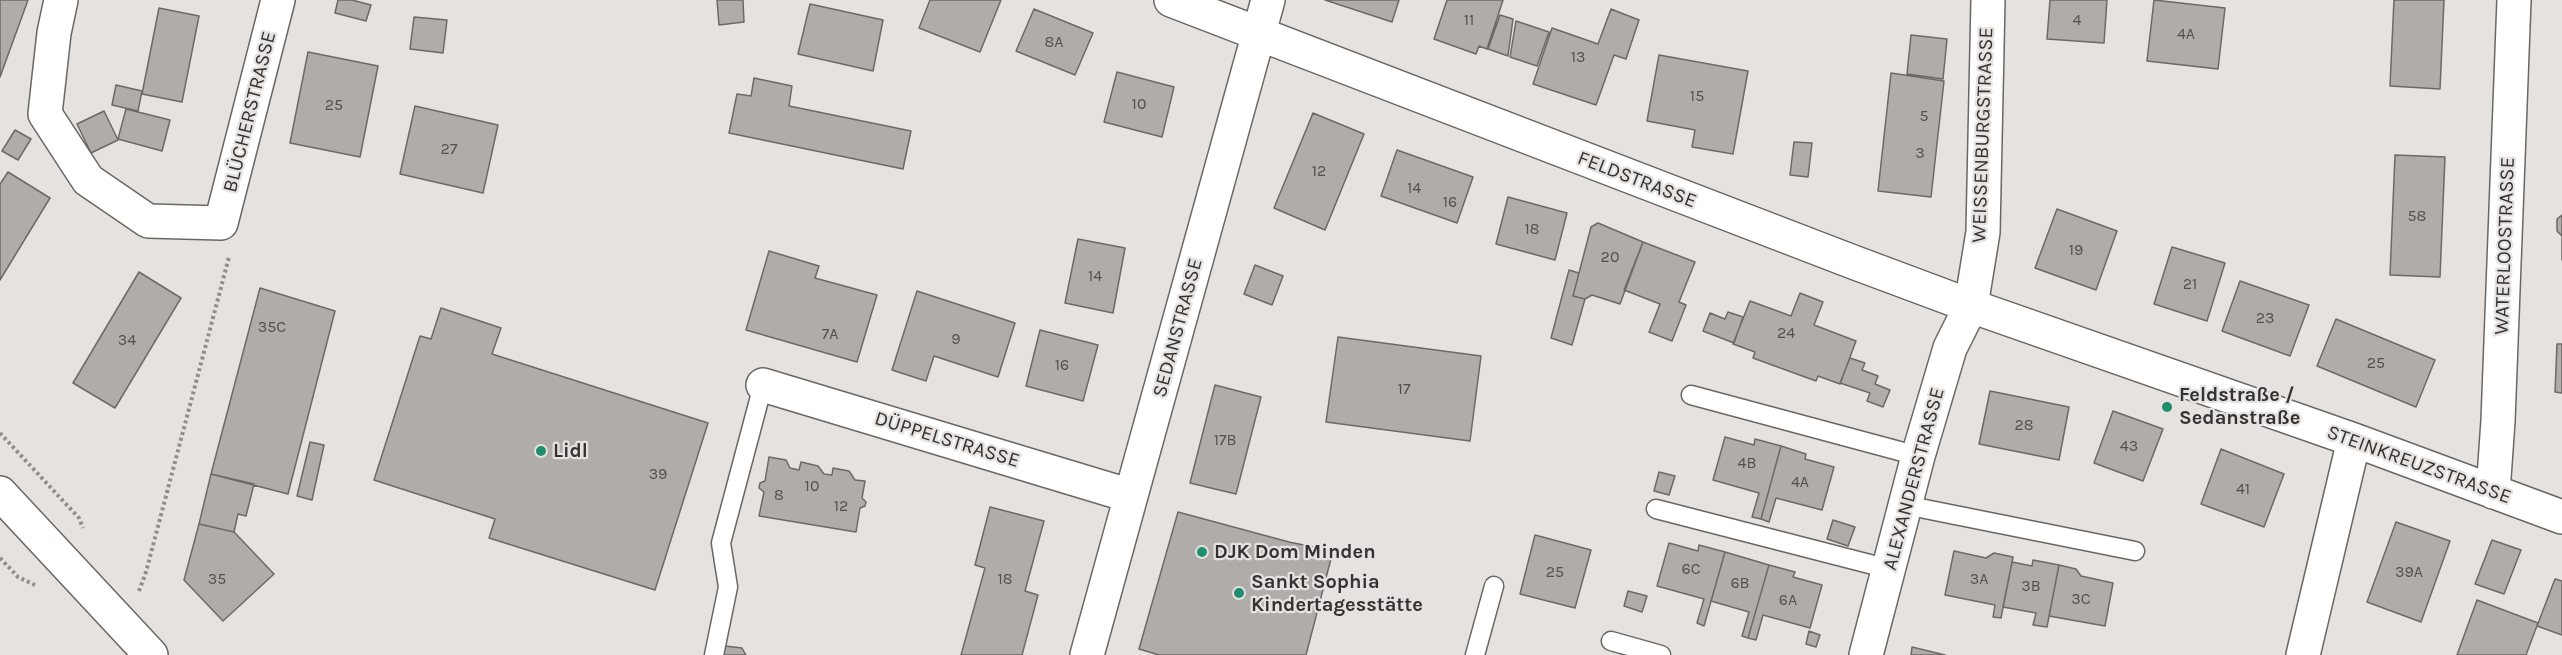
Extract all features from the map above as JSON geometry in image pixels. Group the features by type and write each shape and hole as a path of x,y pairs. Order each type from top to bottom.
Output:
{"street":[{"path":"61,0 54,33 45,114 88,180 148,221 222,224"},
{"name":"BLÜCHERSTRASSE","path":"222,224 278,0"},
{"name":"FELDSTRASSE","path":"1171,0 1648,184 1971,306 2105,353"},
{"name":"SEDANSTRASSE","path":"1087,655 1268,0"},
{"name":"WEISSENBURGSTRASSE","path":"1971,306 1983,232 1988,0"},
{"name":"WATERLOOSTRASSE","path":"2493,492 2498,421 2514,0"},
{"name":"ALEXANDERSTRASSE","path":"1866,655 1918,456 1950,348 1971,306"},
{"name":"STEINKREUZSTRASSE","path":"2105,353 2354,440 2562,518"},
{"name":"DÜPPELSTRASSE","path":"763,385 1131,496"},
{"path":"2303,655 2354,440"},
{"path":"0,493 150,655"}],"lane":[{"path":"714,655 728,587 721,543 763,385"},
{"path":"1692,395 1918,456"},
{"path":"1905,505 2135,551"},
{"path":"1656,509 1889,569"},
{"path":"1474,655 1494,586"},
{"path":"1611,641 1662,655"}],"path":[{"path":"125,628 146,572 231,252 222,224"}],"building":[{"path":"0,0 28,0 0,77"},
{"path":"338,0 352,0 371,5 366,21 335,13"},
{"path":"717,0 743,0 744,22 719,25"},
{"path":"930,0 1001,0 980,52 919,28"},
{"path":"1325,0 1399,0 1392,22"},
{"path":"1447,0 1503,0 1487,49 1479,46 1476,54 1434,39"},
{"path":"2050,0 2107,0 2104,43 2047,39"},
{"path":"2154,0 2225,8 2218,69 2147,61"},
{"path":"2394,0 2444,0 2440,89 2390,86"},
{"path":"810,4 883,20 873,71 798,54"},
{"path":"159,8 199,16 182,102 142,94"},
{"path":"1034,9 1093,33 1075,75 1016,51"},
{"path":"1611,9 1639,20 1626,59 1614,55 1596,105 1533,84 1552,28 1598,44"},
{"path":"1500,15 1513,19 1508,56 1488,49"},
{"path":"414,17 447,20 443,53 410,49"},
{"path":"1516,21 1549,32 1537,66 1510,57"},
{"path":"1911,35 1947,39 1943,79 1907,74"},
{"path":"308,52 378,66 360,157 290,143"},
{"path":"1659,55 1748,71 1733,154 1692,147 1695,130 1647,121"},
{"path":"1117,72 1174,87 1162,137 1104,122"},
{"path":"1891,73 1944,81 1931,197 1878,191"},
{"path":"754,78 792,86 789,106 911,131 903,169 729,133 737,94 751,96"},
{"path":"116,85 142,91 138,111 112,105"},
{"path":"415,106 498,125 483,193 400,174"},
{"path":"126,109 170,120 162,151 118,139"},
{"path":"104,111 118,140 91,153 77,124"},
{"path":"1313,113 1364,134 1325,230 1274,208"},
{"path":"15,130 31,139 18,160 2,151"},
{"path":"1794,142 1812,143 1808,177 1790,175"},
{"path":"1397,150 1473,177 1457,223 1381,196"},
{"path":"2395,155 2445,157 2440,277 2390,275"},
{"path":"8,172 50,198 0,280 0,184"},
{"path":"1508,197 1567,213 1555,260 1496,244"},
{"path":"2057,209 2117,231 2096,290 2035,268"},
{"path":"2562,215 2562,236 2557,231 2557,219"},
{"path":"1598,223 1643,242 1620,304 1592,295 1585,299 1573,296 1591,227"},
{"path":"1078,239 1125,248 1113,313 1065,303"},
{"path":"1643,242 1695,262 1679,302 1686,305 1672,341 1649,332 1660,304 1624,290"},
{"path":"2172,247 2225,263 2207,321 2154,304"},
{"path":"769,251 819,266 815,278 877,295 857,362 746,330"},
{"path":"1255,265 1283,276 1272,305 1244,294"},
{"path":"1569,270 1579,273 1573,296 1585,299 1572,345 1551,338"},
{"path":"139,272 181,298 115,408 73,383"},
{"path":"2240,281 2309,305 2290,356 2222,331"},
{"path":"260,288 335,311 288,494 211,474"},
{"path":"917,291 1015,323 998,377 934,356 926,381 892,370"},
{"path":"1800,293 1823,302 1814,325 1856,341 1840,384 1818,376 1816,381 1753,358 1755,352 1733,344 1750,301 1791,316"},
{"name":"Lidl","path":"441,308 501,328 492,354 708,423 655,590 489,538 495,519 374,480 420,336 431,339"},
{"path":"1728,312 1743,317 1734,343 1703,331 1710,313 1725,319"},
{"path":"2336,319 2435,360 2416,407 2317,366"},
{"path":"1040,330 1098,345 1083,401 1026,386"},
{"path":"1338,337 1481,356 1470,441 1326,422"},
{"path":"2557,344 2562,344 2562,393 2555,392"},
{"path":"1850,358 1865,363 1862,370 1878,376 1875,384 1890,390 1883,407 1867,401 1870,393 1840,383"},
{"path":"1215,385 1261,397 1236,494 1190,483"},
{"path":"1990,391 2069,407 2059,460 1979,444"},
{"path":"2113,411 2163,429 2143,481 2094,463"},
{"path":"1725,437 1754,445 1755,439 1781,446 1761,519 1752,517 1759,493 1713,480"},
{"path":"310,442 324,445 312,500 297,496"},
{"path":"1781,446 1806,454 1805,459 1834,467 1822,510 1776,498 1769,522 1761,519"},
{"path":"2221,449 2284,474 2264,527 2201,504"},
{"path":"769,457 786,460 790,468 799,470 801,462 818,466 824,474 832,475 833,468 849,471 855,480 865,481 862,498 866,502 865,506 860,508 856,532 759,516 764,492 759,488 760,483 765,481"},
{"path":"1659,472 1675,476 1669,495 1654,491"},
{"path":"211,474 254,484 246,516 238,514 234,532 199,524"},
{"path":"990,507 1044,521 1025,591 1038,595 1022,655 961,655 985,568 975,565"},
{"name":"Sankt Sophia Kindertagesstätte","path":"1178,512 1289,542 1333,551 1306,655 1159,655 1139,649"},
{"path":"1833,520 1855,527 1848,546 1827,539"},
{"path":"2396,522 2450,541 2421,622 2367,602"},
{"path":"199,524 234,532 274,574 223,621 184,580"},
{"path":"1535,535 1591,550 1575,608 1520,594"},
{"path":"2492,540 2521,550 2504,594 2475,584"},
{"path":"1669,543 1698,551 1699,545 1725,552 1704,626 1697,623 1704,599 1657,586"},
{"path":"1954,551 1986,558 1994,553 2013,557 2001,618 1993,617 1995,605 1945,595"},
{"path":"1725,552 1769,565 1748,638 1742,636 1749,612 1711,601"},
{"path":"2033,560 2059,565 2047,627 2033,625 2036,613 2003,607 2012,562 2032,566"},
{"path":"1769,565 1795,572 1793,577 1822,585 1810,628 1763,615 1756,640 1748,638"},
{"path":"2059,565 2076,569 2081,576 2113,583 2105,626 2049,616"},
{"path":"2555,579 2562,581 2562,635 2537,626"},
{"path":"1628,591 1647,596 1642,612 1624,606"},
{"path":"2477,600 2538,623 2526,655 2457,655"},
{"path":"1809,631 1820,635 1816,647 1806,644"},
{"path":"725,646 742,648 746,655 723,655"},
{"path":"1912,647 1945,655 1911,655"}],"place":[{"name":"Feldstraße / Sedanstraße","path":"2167,407"},
{"name":"Lidl","path":"541,451"},
{"name":"DJK Dom Minden","path":"1202,552"},
{"name":"Sankt Sophia Kindertagesstätte","path":"1239,593"}]}
